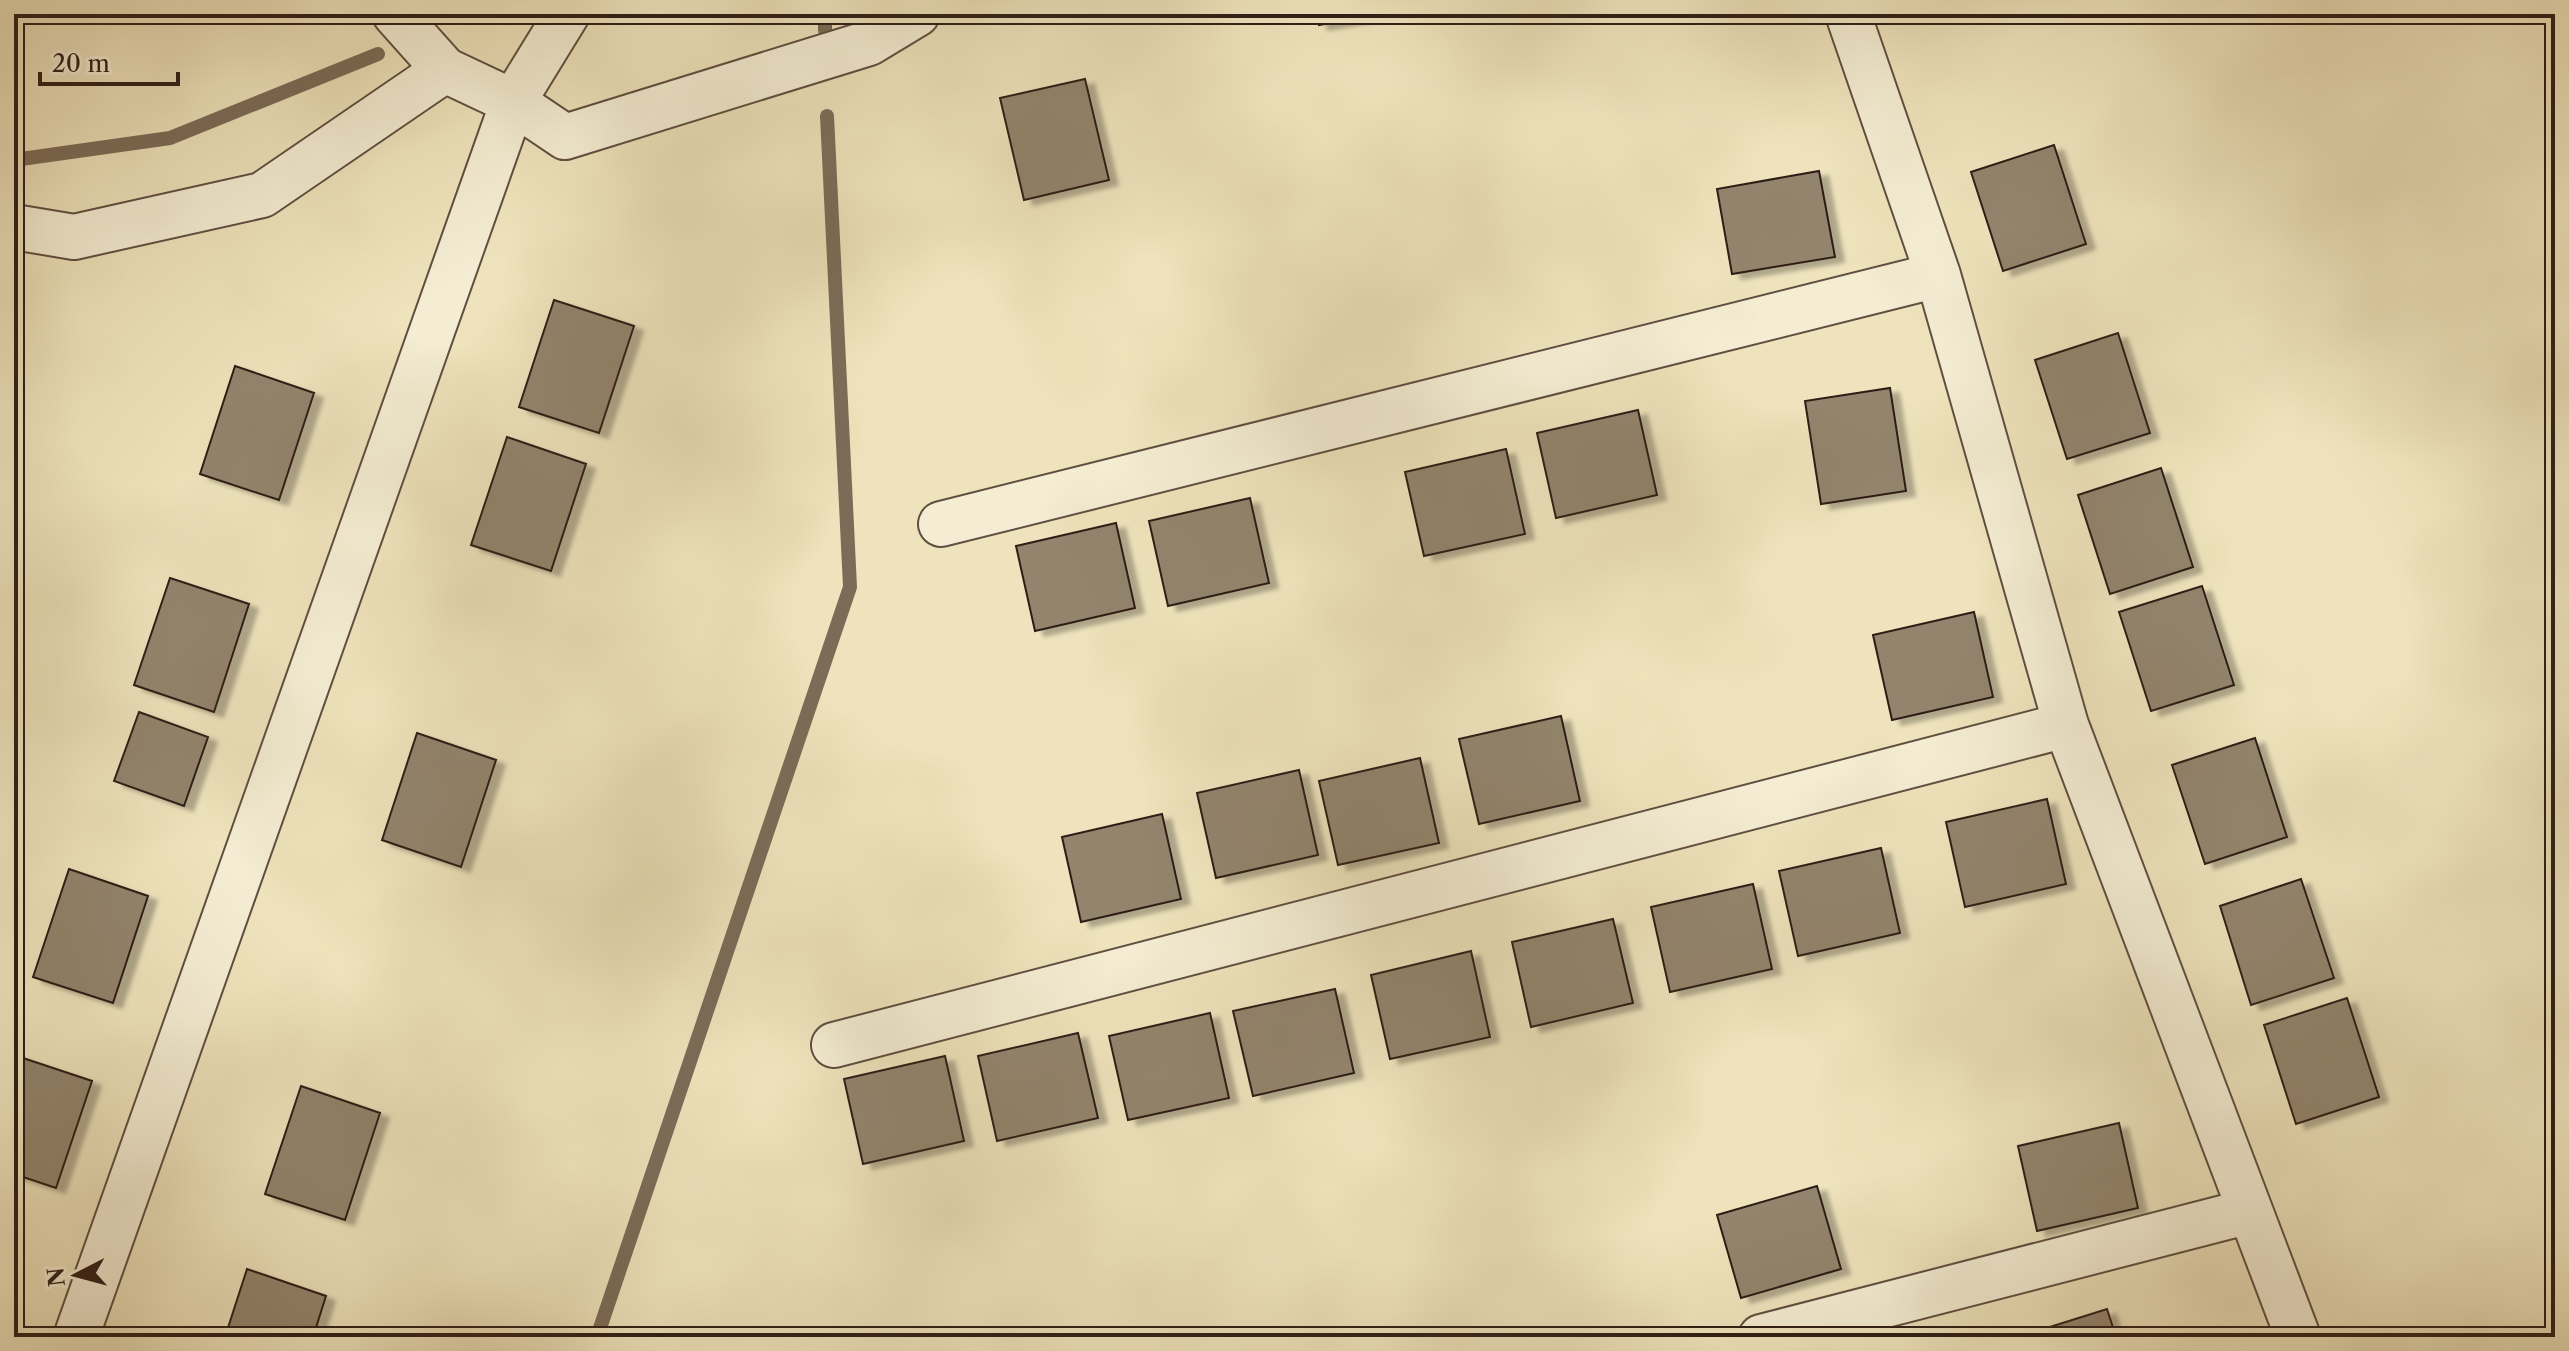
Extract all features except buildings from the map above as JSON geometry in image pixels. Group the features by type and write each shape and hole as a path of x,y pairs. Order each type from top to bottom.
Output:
{"street":[{"path":"395,14 445,70 513,102 565,137 869,43 917,14"},
{"path":"76,1337 513,102 567,14"},
{"path":"1848,14 1938,275 2066,725 2298,1337"},
{"path":"14,227 74,237 262,195 445,70"},
{"path":"941,524 1938,275"},
{"path":"834,1045 2066,725"},
{"path":"1761,1337 2250,1211"}],"waterway":[{"path":"825,14 825,30"},
{"path":"14,160 170,138 378,54"},
{"path":"597,1337 850,587 827,116"}]}
